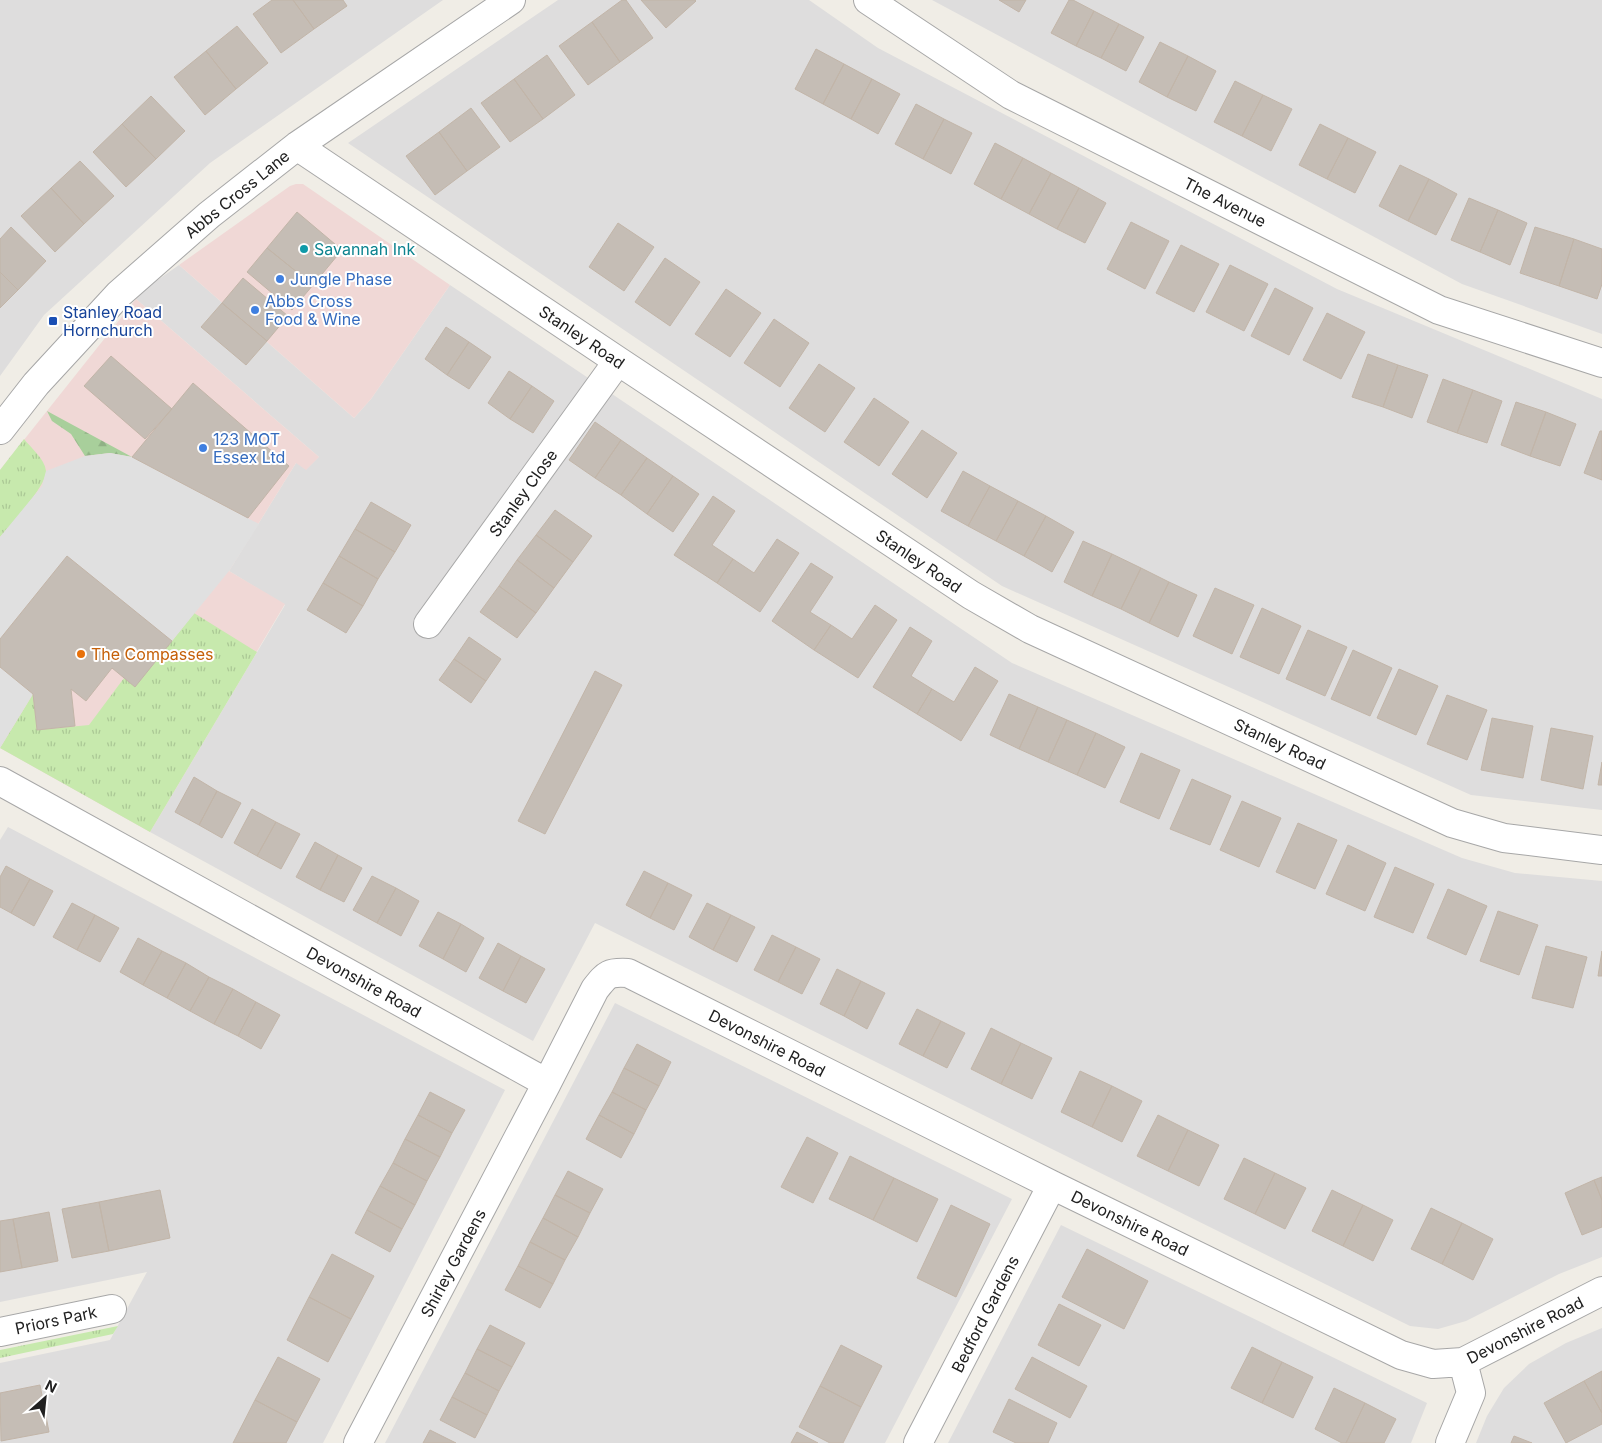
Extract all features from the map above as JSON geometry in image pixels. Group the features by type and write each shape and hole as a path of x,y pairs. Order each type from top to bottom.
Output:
{"street":[{"name":"Abbs Cross Lane","path":"0,430 36,384 119,294 209,214 297,146 511,0"},
{"name":"The Avenue","path":"868,0 1011,95 1439,310 1602,363"},
{"name":"Stanley Road","path":"297,146 971,595 1030,629 1452,823 1504,838 1602,850"},
{"name":"Stanley Close","path":"428,624 618,361"},
{"name":"Devonshire Road","path":"0,781 547,1083 596,989 606,975 613,972 628,973 1052,1185 1401,1356 1433,1364 1463,1362 1602,1291"},
{"name":"Shirley Gardens","path":"358,1443 547,1083"},
{"name":"Bedford Gardens","path":"918,1443 1052,1185"},
{"name":"Priors Park","path":"0,1332 112,1309"},
{"path":"1450,1443 1471,1393 1463,1362"}],"shaded area":[{"path":"0,0 443,0 210,163 44,315 0,376"},
{"path":"558,0 809,0 878,48 1337,289 1602,399 1602,810 1471,795 1002,586 348,143"},
{"path":"932,0 1602,0 1602,334 1462,284"},
{"path":"303,184 450,285 371,399 354,418 179,265 290,186"},
{"path":"179,265 354,418 371,399 450,285 1012,663 1462,858 1515,873 1602,881 1602,1257 1559,1274 1466,1321 1438,1329 1410,1326 595,923 533,1041 150,832 285,605 229,571 296,463 319,457 136,299 149,286"},
{"path":"136,299 319,457 306,470 296,463 229,571 285,604 150,832 0,748 0,470"},
{"path":"110,453 132,457 259,524 229,571 172,641 67,556 0,639 0,537 42,486 46,471 85,456"},
{"path":"0,667 33,694 0,748"},
{"path":"8,827 505,1090 323,1443 0,1443 0,1363 110,1340 147,1272 0,1302 0,840"},
{"path":"615,1003 1012,1199 885,1443 385,1443"},
{"path":"1061,1225 1427,1403 1411,1443 948,1443"},
{"path":"1602,1328 1602,1443 1476,1443 1487,1416 1504,1388 1529,1364 1566,1343"}],"green space":[{"path":"47,411 132,457 110,453 85,456 71,434 52,421"},
{"path":"24,439 43,462 46,471 45,478 35,495 0,537 0,470"},
{"path":"194,613 257,652 150,832 0,748 33,694 37,730 89,725 124,678 172,641"},
{"path":"118,1326 113,1334 0,1358 0,1350"}],"building":[{"path":"272,0 293,0 314,29 281,53 253,14"},
{"path":"293,0 343,0 347,6 314,29"},
{"path":"622,0 626,0 653,38 620,62 592,22"},
{"path":"641,0 695,0 696,1 666,28"},
{"path":"999,0 1026,0 1019,12"},
{"path":"1069,0 1073,0 1094,11 1076,46 1051,33"},
{"path":"1094,11 1119,24 1101,58 1076,46"},
{"path":"592,22 620,62 588,85 559,46"},
{"path":"1119,24 1144,37 1126,71 1101,58"},
{"path":"237,26 268,63 236,89 206,51"},
{"path":"1160,42 1188,56 1167,97 1139,82"},
{"path":"816,49 844,64 823,104 795,89"},
{"path":"206,51 236,89 205,115 174,77"},
{"path":"547,55 575,95 543,119 514,79"},
{"path":"1188,56 1216,71 1196,111 1167,97"},
{"path":"844,64 872,79 851,119 823,104"},
{"path":"514,79 543,119 510,142 481,103"},
{"path":"872,79 900,94 878,134 851,119"},
{"path":"1235,81 1263,95 1242,136 1214,122"},
{"path":"1263,95 1292,109 1271,151 1242,136"},
{"path":"151,96 185,131 156,159 122,124"},
{"path":"916,104 944,119 923,159 895,144"},
{"path":"471,108 500,147 467,171 439,132"},
{"path":"944,119 972,133 951,174 923,159"},
{"path":"122,124 156,159 126,187 93,152"},
{"path":"1320,124 1348,138 1327,179 1299,165"},
{"path":"439,132 467,171 435,195 406,156"},
{"path":"1348,138 1376,152 1355,193 1327,179"},
{"path":"995,143 1023,158 1001,199 974,184"},
{"path":"1023,158 1051,173 1029,214 1001,199"},
{"path":"80,161 114,196 84,224 51,188"},
{"path":"1400,165 1429,179 1408,221 1379,206"},
{"path":"1051,173 1079,188 1057,229 1029,214"},
{"path":"1429,179 1457,194 1436,235 1408,221"},
{"path":"51,188 84,224 55,252 21,216"},
{"path":"1079,188 1106,203 1085,243 1057,229"},
{"path":"1469,198 1498,210 1480,252 1451,240"},
{"path":"1498,210 1527,223 1510,265 1480,252"},
{"name":"Savannah Ink","path":"297,212 342,250 313,285 267,248"},
{"path":"1131,222 1169,241 1145,289 1107,269"},
{"path":"618,223 654,247 624,291 589,267"},
{"path":"11,227 46,261 18,290 0,272 0,239"},
{"path":"1535,227 1574,239 1559,286 1520,273"},
{"path":"1574,239 1602,249 1602,284 1597,299 1559,286"},
{"path":"1181,245 1219,264 1194,312 1156,293"},
{"name":"Jungle Phase","path":"267,248 313,285 292,310 247,272"},
{"path":"665,258 700,282 670,326 635,302"},
{"path":"1230,265 1268,284 1244,331 1206,312"},
{"path":"0,272 18,290 0,308"},
{"name":"Abbs Cross Food & Wine","path":"243,278 288,316 267,341 222,303"},
{"path":"1275,288 1313,308 1289,355 1251,336"},
{"path":"726,289 761,313 730,357 695,334"},
{"path":"222,303 267,341 246,365 201,327"},
{"path":"1327,313 1365,332 1341,379 1303,360"},
{"path":"774,319 809,343 780,387 744,363"},
{"path":"446,327 469,342 447,375 425,359"},
{"path":"469,342 491,357 469,389 447,375"},
{"path":"1368,354 1398,365 1383,407 1352,397"},
{"path":"111,356 172,409 145,439 84,386"},
{"path":"819,364 855,388 825,432 789,408"},
{"path":"1398,365 1428,375 1412,418 1383,407"},
{"path":"509,371 532,386 510,419 488,403"},
{"path":"1443,379 1473,390 1457,433 1427,422"},
{"name":"123 MOT Essex Ltd","path":"193,383 289,466 248,518 132,457"},
{"path":"532,386 554,401 533,433 510,419"},
{"path":"1473,390 1502,401 1487,443 1457,433"},
{"path":"874,398 909,422 879,466 844,442"},
{"path":"1516,402 1546,412 1530,456 1501,445"},
{"path":"1546,412 1576,424 1560,466 1530,456"},
{"path":"595,422 621,440 595,478 569,460"},
{"path":"922,430 957,453 927,498 892,474"},
{"path":"1600,431 1602,431 1602,480 1584,473"},
{"path":"621,440 647,458 621,495 595,478"},
{"path":"647,458 673,476 647,514 621,495"},
{"path":"963,471 990,486 968,526 941,511"},
{"path":"673,476 699,494 673,532 647,514"},
{"path":"990,486 1018,501 996,541 968,526"},
{"path":"713,496 735,511 712,545 733,559 717,583 674,555"},
{"path":"1018,501 1046,516 1024,556 996,541"},
{"path":"371,502 411,525 395,552 355,529"},
{"path":"555,510 592,536 573,562 536,535"},
{"path":"1046,516 1074,532 1052,572 1024,556"},
{"path":"355,529 395,552 378,579 339,556"},
{"path":"536,535 573,562 554,588 517,560"},
{"path":"777,539 799,553 760,612 717,583 733,559 754,573"},
{"path":"1083,541 1112,554 1092,596 1064,582"},
{"path":"1112,554 1141,568 1121,609 1092,596"},
{"name":"The Compasses","path":"67,556 172,641 135,687 112,668 86,701 71,689 75,726 37,730 33,694 0,667 0,639"},
{"path":"339,556 378,579 363,606 323,583"},
{"path":"517,560 554,588 536,613 499,586"},
{"path":"811,563 833,577 810,612 831,625 814,650 772,621"},
{"path":"1141,568 1169,582 1149,623 1121,609"},
{"path":"1169,582 1197,595 1178,637 1149,623"},
{"path":"323,583 363,606 346,633 307,610"},
{"path":"499,586 536,613 517,638 480,612"},
{"path":"1215,588 1254,605 1232,654 1193,636"},
{"path":"875,605 897,620 858,678 814,650 831,625 852,639"},
{"path":"1262,608 1301,626 1279,674 1240,657"},
{"path":"910,627 932,641 911,676 932,689 917,714 873,687"},
{"path":"1308,630 1347,647 1325,696 1286,679"},
{"path":"469,637 501,659 486,681 454,659"},
{"path":"1353,650 1392,668 1370,716 1331,699"},
{"path":"454,659 486,681 471,703 439,680"},
{"path":"975,667 998,681 961,741 917,714 932,689 954,702"},
{"path":"1399,669 1438,686 1416,735 1377,718"},
{"path":"595,671 622,685 545,834 518,821"},
{"path":"1009,694 1038,707 1019,749 990,735"},
{"path":"1447,695 1487,710 1467,760 1427,744"},
{"path":"1038,707 1067,720 1048,762 1019,749"},
{"path":"1492,718 1533,726 1523,778 1481,770"},
{"path":"1067,720 1096,733 1077,775 1048,762"},
{"path":"1551,728 1593,736 1583,789 1541,780"},
{"path":"1096,733 1125,747 1105,788 1077,775"},
{"path":"1141,753 1180,770 1159,819 1120,802"},
{"path":"1602,762 1602,785 1598,785"},
{"path":"194,777 217,791 199,825 175,812"},
{"path":"1192,779 1231,796 1210,845 1170,829"},
{"path":"217,791 241,803 222,838 199,825"},
{"path":"1242,801 1281,818 1259,867 1220,850"},
{"path":"252,809 276,822 257,856 234,843"},
{"path":"276,822 300,834 281,869 257,856"},
{"path":"1298,823 1337,840 1315,889 1276,872"},
{"path":"315,842 338,855 320,890 296,877"},
{"path":"1348,845 1386,863 1365,911 1326,894"},
{"path":"338,855 362,868 344,902 320,890"},
{"path":"6,866 30,879 11,913 0,907 0,877"},
{"path":"1395,867 1434,884 1413,933 1374,917"},
{"path":"644,871 668,883 650,918 626,905"},
{"path":"372,876 396,888 377,923 353,910"},
{"path":"30,879 53,891 34,926 11,913"},
{"path":"668,883 692,895 674,930 650,918"},
{"path":"396,888 419,901 401,936 377,923"},
{"path":"1448,889 1487,906 1466,955 1427,938"},
{"path":"72,903 95,915 77,950 53,937"},
{"path":"707,903 731,915 713,950 689,937"},
{"path":"1498,911 1538,925 1519,975 1480,961"},
{"path":"438,912 461,924 443,959 419,946"},
{"path":"95,915 119,928 100,962 77,950"},
{"path":"731,915 755,927 737,962 713,950"},
{"path":"461,924 484,938 466,972 443,959"},
{"path":"772,935 796,947 778,982 754,970"},
{"path":"138,938 162,951 143,985 120,972"},
{"path":"498,943 521,956 503,991 479,978"},
{"path":"1546,946 1587,957 1573,1008 1532,998"},
{"path":"796,947 820,959 802,994 778,982"},
{"path":"162,951 186,963 167,998 143,985"},
{"path":"1602,951 1602,976 1598,976"},
{"path":"521,956 545,969 526,1003 503,991"},
{"path":"186,963 209,977 190,1011 167,998"},
{"path":"837,969 861,981 844,1016 820,1004"},
{"path":"209,977 233,989 214,1024 190,1011"},
{"path":"861,981 885,993 867,1029 844,1016"},
{"path":"233,989 256,1002 238,1036 214,1024"},
{"path":"256,1002 280,1015 261,1049 238,1036"},
{"path":"917,1009 941,1021 923,1056 899,1044"},
{"path":"941,1021 965,1033 947,1068 923,1056"},
{"path":"991,1028 1021,1043 1001,1084 971,1069"},
{"path":"1021,1043 1052,1058 1032,1099 1001,1084"},
{"path":"637,1044 671,1062 659,1086 624,1068"},
{"path":"624,1068 659,1086 646,1110 612,1092"},
{"path":"1080,1071 1112,1086 1092,1127 1061,1112"},
{"path":"1112,1086 1142,1101 1122,1142 1092,1127"},
{"path":"430,1092 465,1110 452,1133 418,1115"},
{"path":"612,1092 646,1110 634,1134 599,1115"},
{"path":"418,1115 452,1133 440,1157 405,1139"},
{"path":"599,1115 634,1134 621,1158 586,1139"},
{"path":"1158,1115 1188,1130 1168,1171 1137,1156"},
{"path":"1188,1130 1219,1145 1199,1186 1168,1171"},
{"path":"807,1137 838,1153 813,1203 781,1187"},
{"path":"405,1139 440,1157 427,1181 393,1163"},
{"path":"850,1156 894,1178 873,1220 829,1199"},
{"path":"1244,1158 1275,1173 1255,1214 1224,1199"},
{"path":"393,1163 427,1181 415,1205 380,1186"},
{"path":"568,1171 603,1189 590,1213 555,1195"},
{"path":"1275,1173 1306,1188 1285,1229 1255,1214"},
{"path":"1602,1177 1602,1200 1594,1180"},
{"path":"894,1178 938,1199 917,1242 873,1220"},
{"path":"1594,1180 1602,1200 1602,1227 1582,1235 1565,1193"},
{"path":"380,1186 415,1205 402,1229 367,1210"},
{"path":"160,1190 170,1238 109,1251 99,1202"},
{"path":"1332,1190 1363,1205 1343,1246 1312,1231"},
{"path":"555,1195 590,1213 578,1237 543,1218"},
{"path":"99,1202 109,1251 72,1258 62,1209"},
{"path":"951,1205 990,1224 956,1297 917,1278"},
{"path":"1363,1205 1393,1220 1373,1261 1343,1246"},
{"path":"1431,1208 1462,1223 1442,1264 1411,1249"},
{"path":"367,1210 402,1229 390,1252 355,1233"},
{"path":"49,1212 58,1261 22,1268 13,1219"},
{"path":"543,1218 578,1237 565,1260 530,1242"},
{"path":"13,1219 22,1268 0,1272 0,1221"},
{"path":"1462,1223 1493,1239 1473,1280 1442,1264"},
{"path":"530,1242 565,1260 553,1284 518,1266"},
{"path":"1087,1249 1148,1281 1124,1329 1062,1297"},
{"path":"332,1254 374,1276 351,1319 309,1297"},
{"path":"518,1266 553,1284 540,1308 505,1290"},
{"path":"309,1297 351,1319 328,1362 287,1340"},
{"path":"1059,1304 1101,1325 1079,1366 1038,1345"},
{"path":"490,1325 525,1343 512,1367 477,1349"},
{"path":"841,1345 882,1366 861,1407 820,1386"},
{"path":"1252,1347 1282,1362 1262,1403 1231,1388"},
{"path":"477,1349 512,1367 499,1391 465,1373"},
{"path":"278,1357 320,1379 297,1422 255,1400"},
{"path":"1032,1357 1087,1386 1070,1418 1015,1389"},
{"path":"1282,1362 1313,1377 1293,1418 1262,1403"},
{"path":"1602,1371 1602,1413 1584,1381"},
{"path":"465,1373 499,1391 487,1415 452,1397"},
{"path":"1584,1381 1602,1413 1602,1424 1566,1443 1544,1403"},
{"path":"40,1385 49,1432 1,1441 0,1393"},
{"path":"820,1386 861,1407 843,1443 830,1443 799,1427"},
{"path":"1334,1388 1365,1403 1346,1443 1342,1443 1315,1429"},
{"path":"452,1397 487,1415 475,1438 440,1420"},
{"path":"1009,1399 1057,1423 1048,1443 1016,1443 993,1432"},
{"path":"255,1400 297,1422 286,1443 233,1443"},
{"path":"1365,1403 1396,1419 1384,1443 1346,1443"},
{"path":"430,1430 456,1443 423,1443"},
{"path":"797,1432 818,1443 791,1443"},
{"path":"1514,1436 1532,1443 1511,1443"}],"place":[{"name":"Savannah Ink","path":"304,249"},
{"name":"Jungle Phase","path":"280,279"},
{"name":"Abbs Cross Food & Wine","path":"255,310"},
{"name":"Stanley Road Hornchurch","path":"53,321"},
{"name":"123 MOT Essex Ltd","path":"203,448"},
{"name":"The Compasses","path":"81,654"}]}
